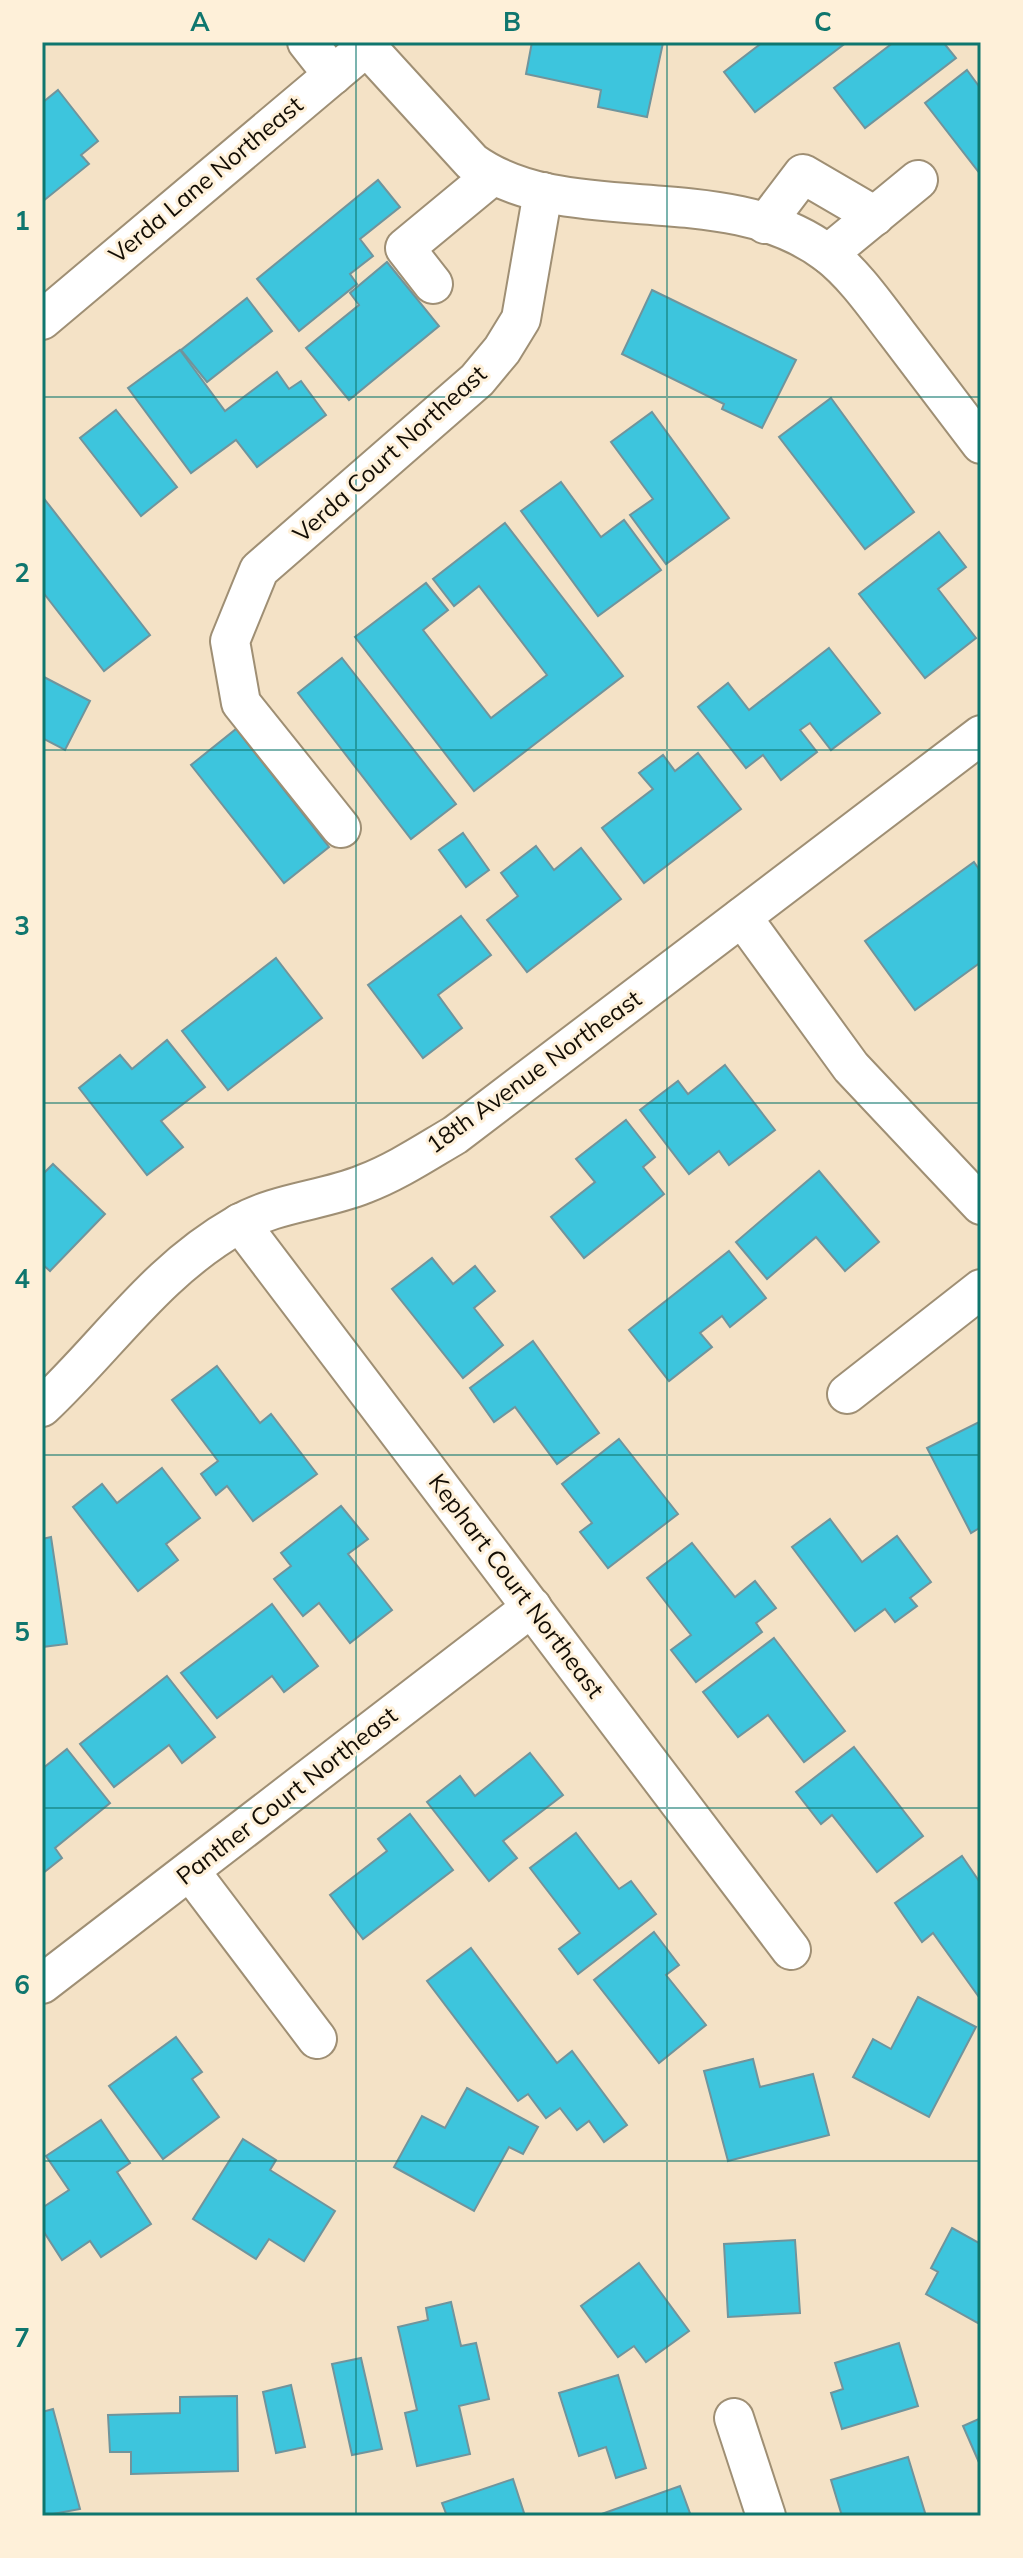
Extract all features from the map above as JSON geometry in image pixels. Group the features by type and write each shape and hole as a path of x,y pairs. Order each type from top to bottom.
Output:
{"street":[{"path":"307,42 333,75"},
{"path":"370,44 472,162 492,176 543,192 733,213 786,230 828,254 872,301 981,444"},
{"name":"Verda Lane Northeast","path":"42,320 370,44"},
{"path":"765,224 803,174 875,216"},
{"path":"433,284 405,248 492,176"},
{"path":"828,254 918,180"},
{"name":"Verda Court Northeast","path":"341,828 241,703 230,641 259,570 477,380 502,350 521,319 543,192"},
{"name":"18th Avenue Northeast","path":"42,1407 73,1378 150,1290 192,1253 240,1223 290,1202 363,1185 455,1135 981,735"},
{"path":"742,917 851,1067 981,1205"},
{"name":"Kephart Court Northeast","path":"240,1223 791,1950"},
{"path":"847,1394 981,1289"},
{"name":"Panther Court Northeast","path":"42,1984 532,1607"},
{"path":"190,1871 317,2039"},
{"path":"734,2418 766,2516"}],"building":[{"path":"532,42 663,43 647,117 598,107 601,90 526,74"},
{"path":"763,42 847,42 755,112 724,72"},
{"path":"894,42 943,42 956,58 865,128 834,88"},
{"path":"967,70 981,89 981,175 925,103"},
{"path":"58,90 98,141 81,155 89,164 42,202 42,103"},
{"path":"378,180 400,207 360,239 373,256 350,274 357,284 299,331 257,279"},
{"path":"387,262 439,326 349,400 306,348 359,305 350,293"},
{"path":"652,290 796,360 762,428 722,409 724,404 622,354"},
{"path":"247,298 272,331 207,382 181,350"},
{"path":"180,350 225,411 277,372 289,389 301,381 326,415 257,467 236,440 191,473 128,388"},
{"path":"831,398 914,512 865,549 779,437"},
{"path":"116,410 177,487 141,516 80,438"},
{"path":"652,412 729,518 666,564 630,515 653,499 611,442"},
{"path":"561,482 601,537 624,520 661,570 598,616 521,511"},
{"path":"42,496 150,635 104,671 42,591"},
{"path":"505,523 623,676 474,791 355,637 426,583 448,610 423,630 491,718 547,675 479,586 454,606 433,579"},
{"path":"939,532 966,567 938,589 976,638 925,678 859,594"},
{"path":"829,648 880,713 831,750 810,723 800,730 817,752 781,780 763,755 746,768 698,707 728,683 749,710"},
{"path":"342,658 456,804 411,839 298,693"},
{"path":"42,676 90,701 65,750 42,738"},
{"path":"236,729 329,847 284,883 191,765"},
{"path":"698,753 741,809 644,883 602,828 653,789 639,773 663,755 675,771"},
{"path":"463,833 489,870 466,887 439,850"},
{"path":"536,846 554,870 581,848 621,899 527,972 487,920 518,896 501,873"},
{"path":"974,862 981,872 981,962 915,1010 865,941"},
{"path":"461,916 491,955 438,995 462,1028 423,1058 368,985"},
{"path":"276,958 322,1018 228,1090 182,1031"},
{"path":"167,1040 205,1087 161,1121 183,1147 147,1175 79,1088 120,1055 132,1069"},
{"path":"725,1065 775,1130 729,1165 719,1151 689,1174 640,1110 678,1081 688,1094"},
{"path":"626,1120 655,1157 643,1167 664,1194 584,1258 551,1217 595,1182 576,1159"},
{"path":"53,1164 105,1214 50,1271 42,1264 42,1175"},
{"path":"819,1171 879,1242 845,1271 816,1237 767,1279 736,1242"},
{"path":"729,1251 766,1298 730,1327 722,1316 700,1333 712,1347 669,1381 629,1330"},
{"path":"432,1258 453,1284 475,1266 495,1291 474,1308 503,1345 463,1378 392,1289"},
{"path":"533,1341 599,1433 557,1464 515,1407 494,1422 470,1388"},
{"path":"217,1366 260,1423 271,1414 317,1474 253,1521 227,1486 216,1495 201,1474 218,1461 172,1400"},
{"path":"981,1421 981,1527 971,1533 927,1448"},
{"path":"619,1439 678,1514 608,1568 580,1532 592,1523 562,1484"},
{"path":"162,1468 200,1518 166,1544 178,1560 138,1591 73,1507 102,1484 117,1503"},
{"path":"341,1506 368,1539 348,1554 392,1610 350,1643 319,1603 303,1616 274,1579 291,1566 281,1553"},
{"path":"830,1519 862,1562 897,1536 931,1582 910,1598 917,1606 895,1622 885,1609 855,1631 792,1547"},
{"path":"51,1537 67,1644 42,1647 42,1539"},
{"path":"692,1543 735,1597 755,1581 776,1608 756,1623 762,1632 696,1682 671,1650 691,1635 647,1578"},
{"path":"272,1604 318,1666 284,1692 272,1676 217,1718 181,1673"},
{"path":"774,1638 845,1731 804,1762 768,1715 738,1737 703,1692"},
{"path":"167,1676 215,1737 182,1763 169,1745 114,1787 80,1744"},
{"path":"854,1747 923,1836 877,1872 832,1815 821,1824 796,1792"},
{"path":"67,1749 110,1803 55,1848 62,1858 42,1874 42,1769"},
{"path":"530,1753 563,1795 503,1841 517,1858 489,1881 427,1802 460,1776 475,1796"},
{"path":"410,1814 453,1870 363,1939 330,1895 387,1851 378,1839"},
{"path":"576,1833 619,1889 631,1881 656,1914 578,1974 559,1949 580,1933 530,1868"},
{"path":"962,1856 981,1884 981,2000 933,1933 922,1942 895,1903"},
{"path":"654,1932 679,1965 666,1975 706,2025 659,2063 594,1980"},
{"path":"471,1948 557,2063 572,2051 627,2125 604,2142 589,2121 577,2130 560,2108 546,2118 528,2094 518,2101 427,1981"},
{"path":"918,1997 976,2027 929,2117 853,2077 873,2039 891,2049"},
{"path":"176,2037 202,2072 192,2079 219,2117 163,2159 109,2086"},
{"path":"753,2059 760,2087 813,2074 829,2135 728,2161 704,2071"},
{"path":"467,2088 538,2127 523,2154 509,2147 474,2211 394,2167 422,2116 445,2128"},
{"path":"101,2120 130,2163 117,2172 151,2224 101,2257 90,2241 62,2260 42,2229 42,2208 69,2190 46,2156"},
{"path":"243,2139 276,2160 270,2170 335,2211 304,2261 269,2239 256,2259 193,2219"},
{"path":"952,2228 981,2244 981,2317 978,2323 926,2294 938,2272 931,2268"},
{"path":"795,2240 800,2313 728,2317 724,2244"},
{"path":"639,2263 689,2331 646,2362 634,2346 618,2357 581,2306"},
{"path":"451,2302 461,2346 476,2343 489,2399 459,2406 470,2454 417,2466 405,2413 417,2410 398,2327 428,2320 426,2308"},
{"path":"899,2343 918,2406 842,2429 831,2393 843,2389 835,2363"},
{"path":"361,2358 382,2449 352,2455 332,2364"},
{"path":"618,2375 646,2468 616,2478 606,2447 579,2456 559,2393"},
{"path":"291,2385 305,2447 276,2453 263,2392"},
{"path":"237,2396 238,2471 131,2474 131,2452 110,2452 108,2415 180,2413 180,2397"},
{"path":"53,2409 80,2509 42,2516 42,2412"},
{"path":"981,2418 981,2467 963,2426"},
{"path":"908,2457 926,2516 842,2516 831,2480"},
{"path":"513,2479 525,2516 447,2516 442,2503"},
{"path":"680,2486 691,2516 596,2516"}]}
